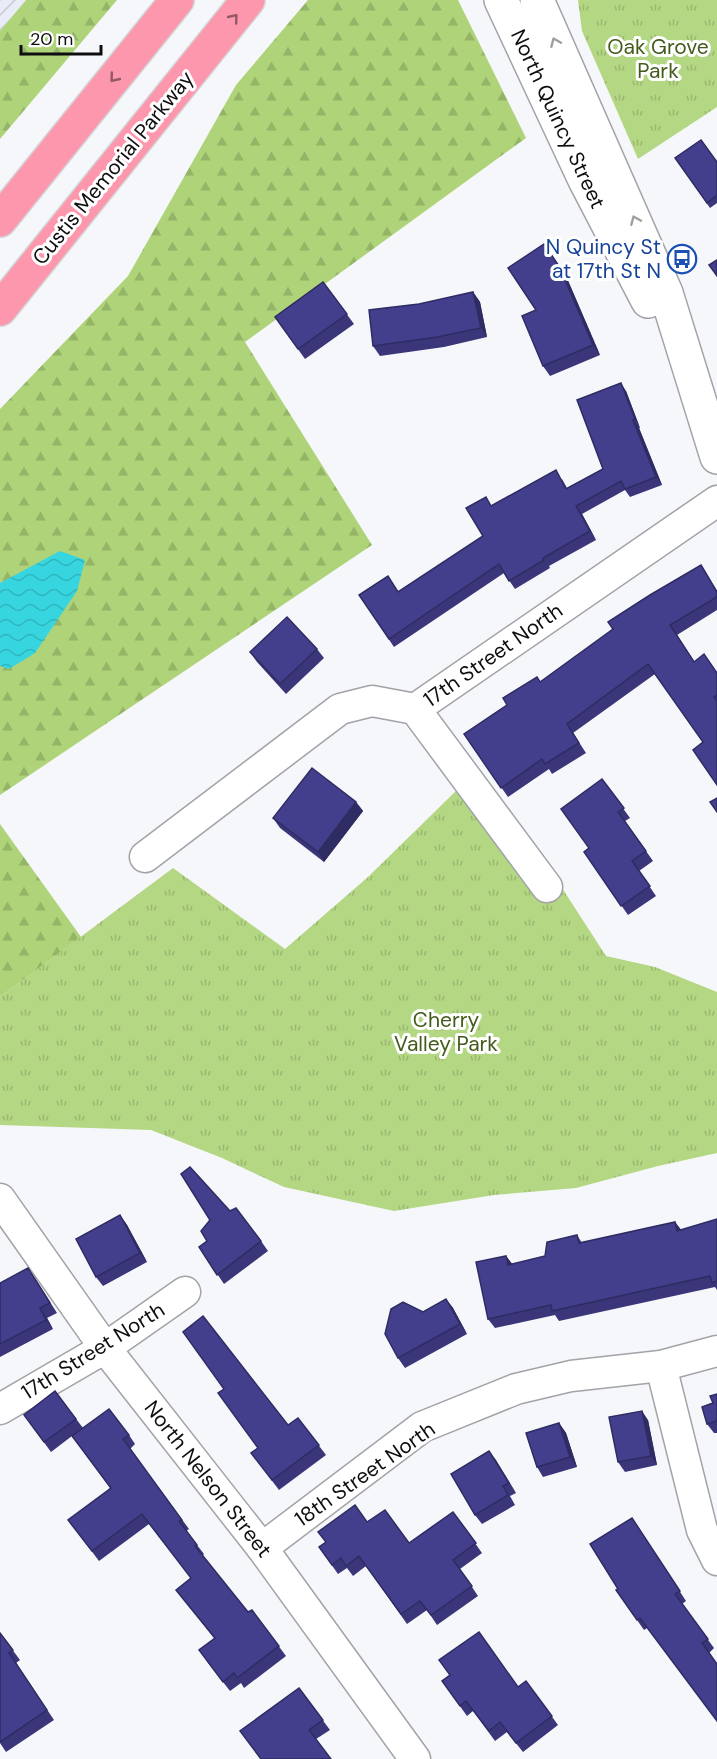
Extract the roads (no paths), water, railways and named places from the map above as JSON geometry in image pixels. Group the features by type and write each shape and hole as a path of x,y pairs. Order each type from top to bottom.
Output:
{"highway":[{"path":"0,220 177,0"},
{"name":"Custis Memorial Parkway","path":"0,309 248,0"}],"main road":[{"name":"North Quincy Street","path":"521,6 666,293 708,397 717,457"}],"street":[{"name":"17th Street North","path":"145,857 340,710 372,701 415,709 717,501"},
{"path":"415,709 547,887"},
{"name":"North Nelson Street","path":"0,1199 105,1347 262,1548 415,1759"},
{"name":"17th Street North","path":"0,1409 105,1347 185,1292"},
{"name":"18th Street North","path":"262,1548 422,1427 516,1389 571,1376 661,1366 717,1350"},
{"path":"661,1366 702,1530 717,1560"}],"water":[{"path":"60,551 85,560 77,591 35,653 9,669 0,666 0,583"}],"place":[{"name":"N Quincy St at 17th St N","path":"682,259"}],"park label":[{"name":"Oak Grove Park","path":"658,59"},
{"name":"Cherry Valley Park","path":"446,1032"}]}
